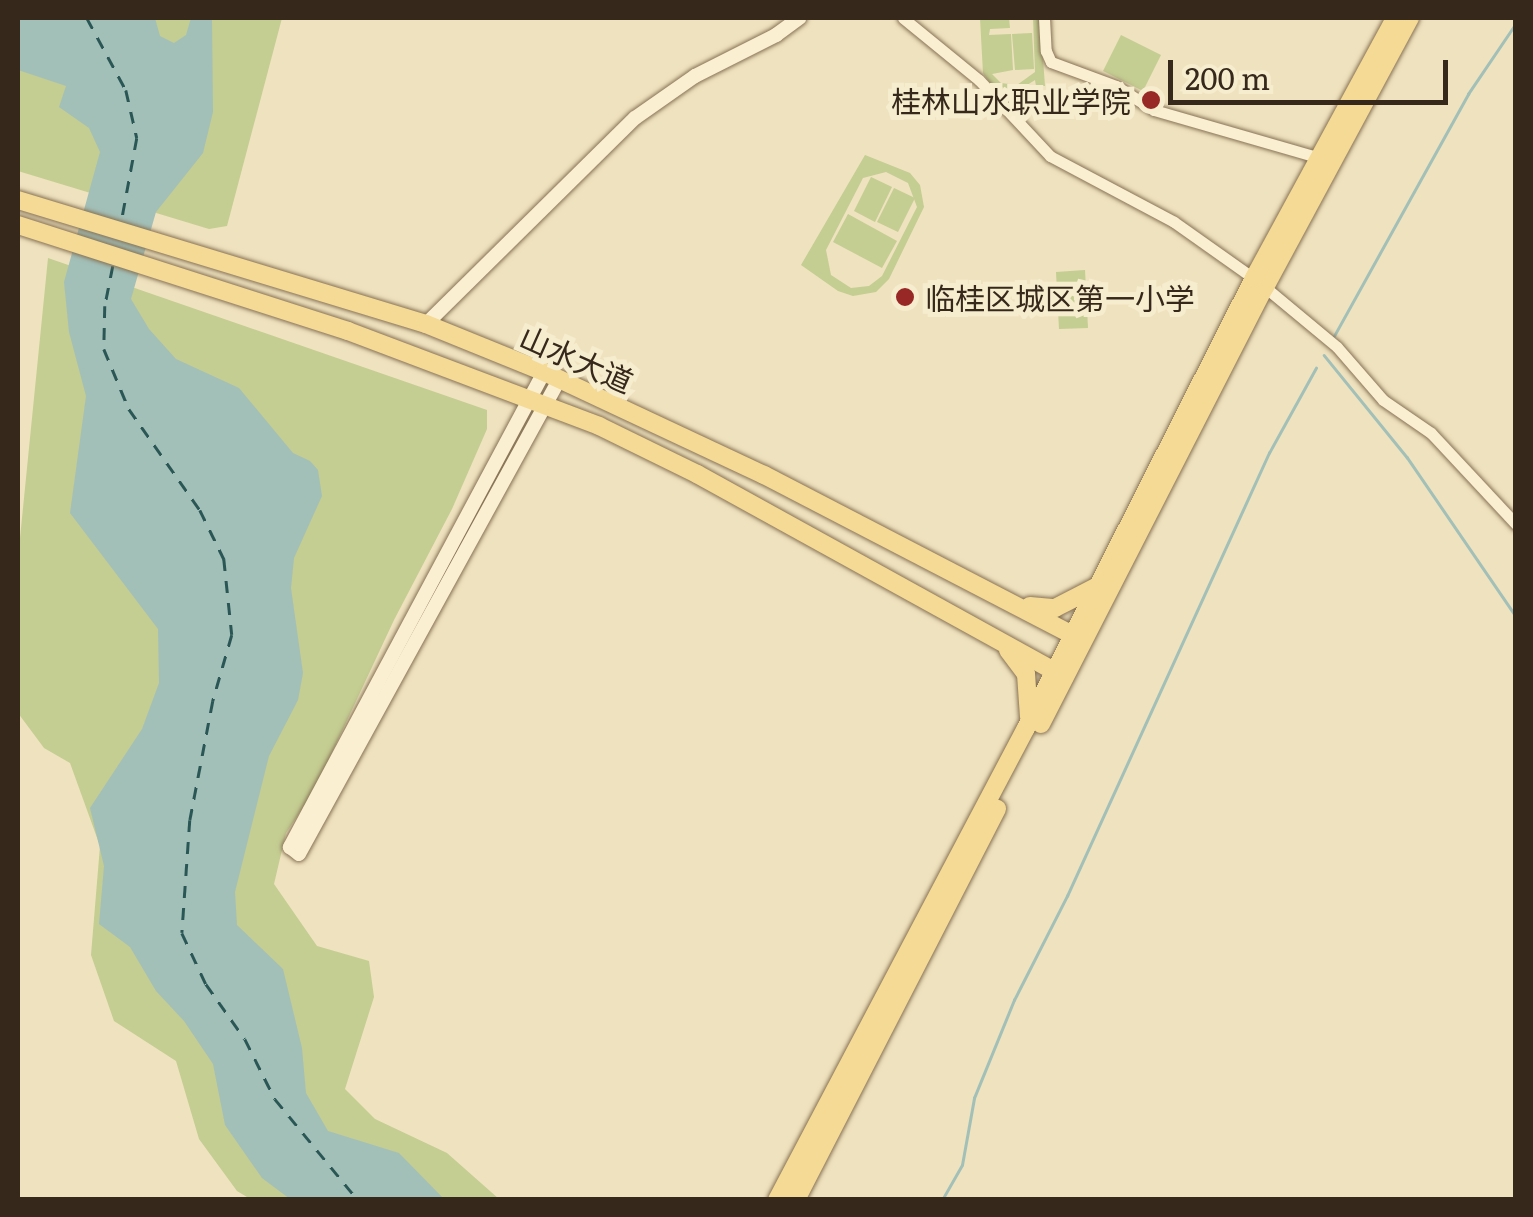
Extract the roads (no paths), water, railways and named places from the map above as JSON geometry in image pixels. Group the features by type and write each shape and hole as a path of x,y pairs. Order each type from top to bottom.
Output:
{"main road":[{"path":"796,1200 1320,158 1395,18"},
{"path":"1080,638 1098,586 1260,283 1410,18"},
{"name":"山水大道","path":"18,200 426,324 552,375 1021,605 1080,638"},
{"name":"山水大道","path":"18,225 348,330 538,403 697,474 1060,674"},
{"path":"1021,605 1056,608 1098,586"},
{"path":"1001,642 1026,674 1030,721"},
{"path":"777,1200 1030,721 1060,674"}],"street":[{"path":"426,324 635,118 695,76 776,35 800,18"},
{"path":"903,18 979,80 1050,156 1161,214 1260,283 1334,345 1387,404 1431,433 1516,524"},
{"path":"1044,18 1046,51 1051,62 1116,86 1154,110 1320,158"},
{"path":"538,403 290,847 299,854 538,403 552,375"}],"water":[{"path":"18,18 155,18 160,36 174,43 186,35 191,18 212,18 213,112 203,153 156,212 131,299 149,329 176,359 239,388 293,453 310,461 318,470 322,496 294,558 291,588 303,673 298,700 269,756 235,892 237,925 283,969 302,1048 306,1093 328,1131 399,1153 444,1199 290,1199 262,1178 225,1125 213,1064 184,1021 156,991 130,947 99,924 104,866 90,808 142,729 159,683 158,629 70,513 86,396 69,332 64,282 100,152 89,128 59,107 66,86 18,70"}],"waterway":[{"path":"1334,336 1468,94 1516,23"},
{"path":"1324,355 1407,457 1516,616"},
{"path":"942,1200 962,1165 974,1098 1014,1000 1067,896 1269,453 1316,368"}],"place":[{"name":"桂林山水职业学院","path":"1151,100"},
{"name":"临桂区城区第一小学","path":"905,297"}]}
